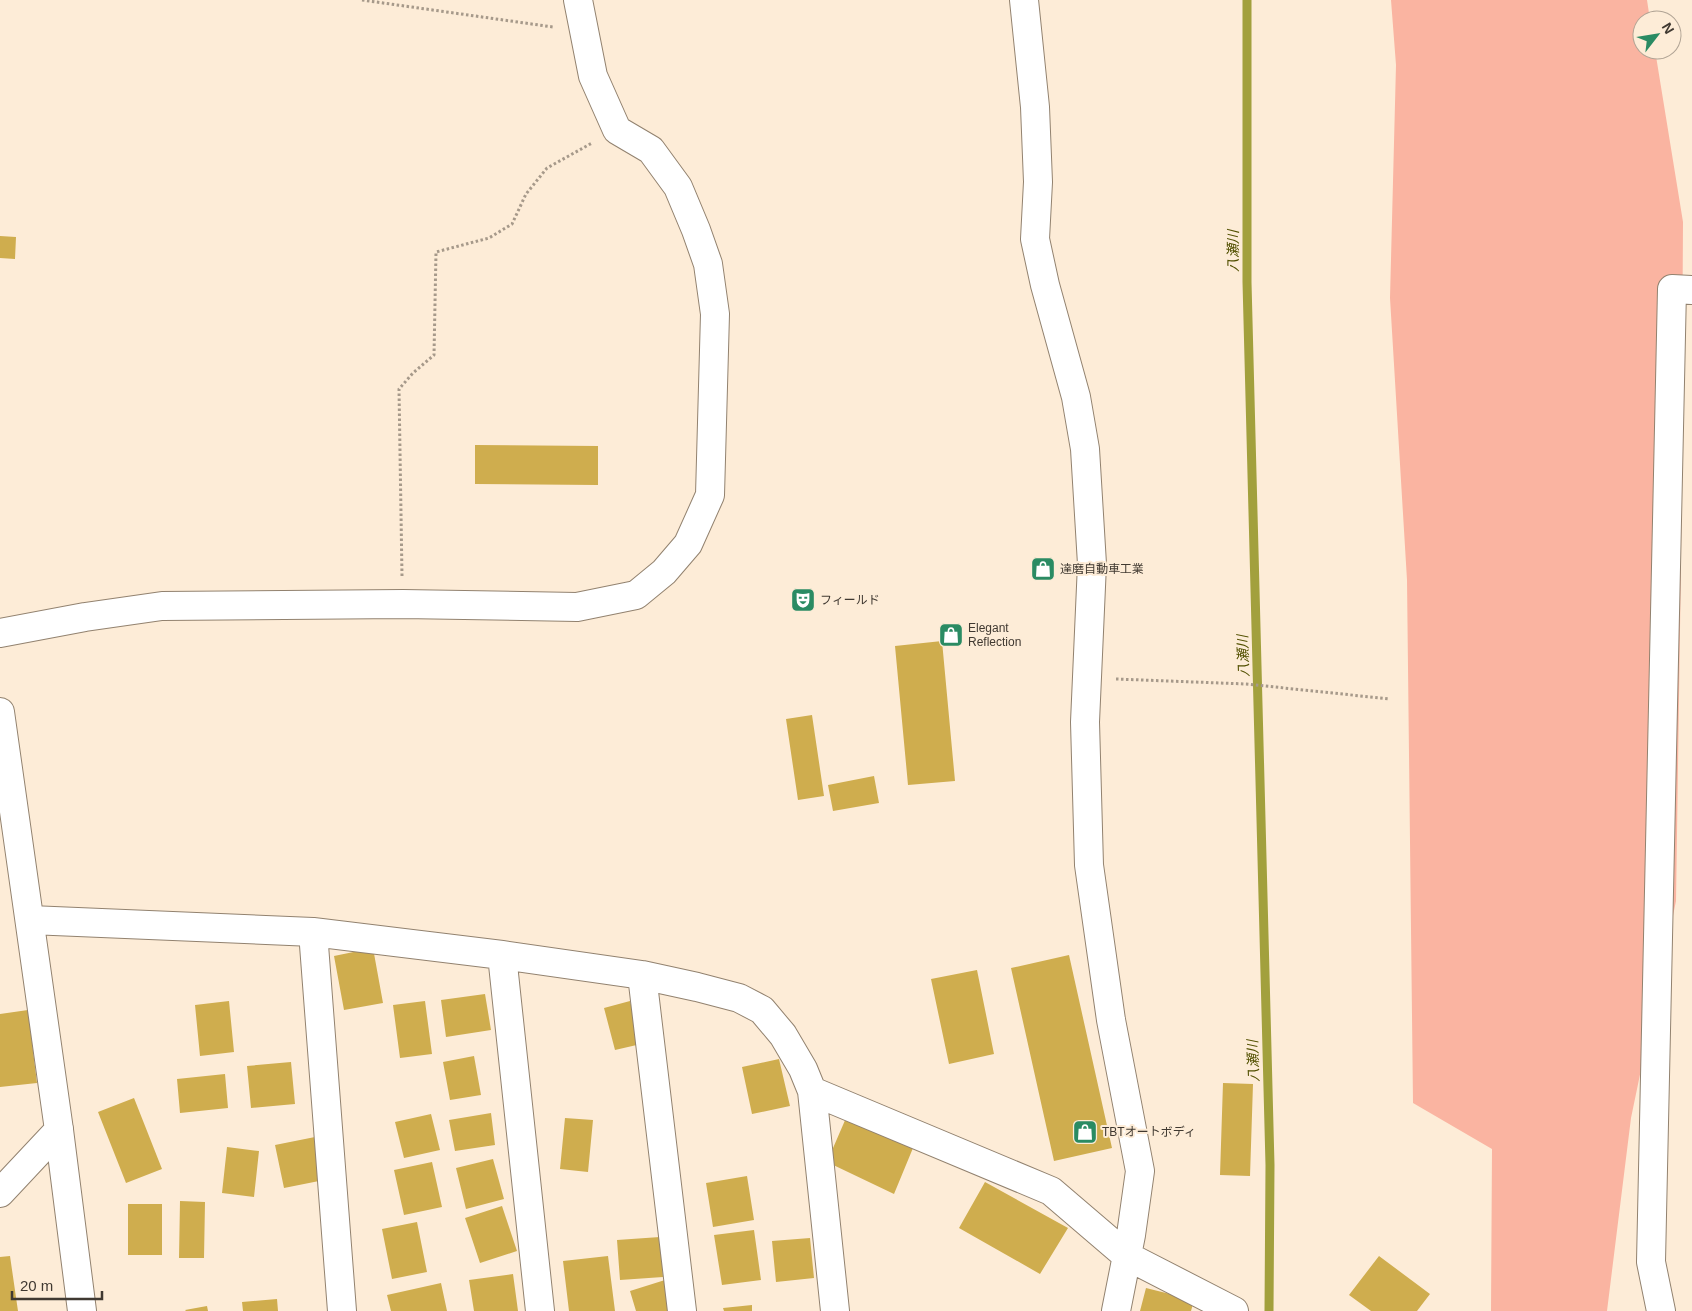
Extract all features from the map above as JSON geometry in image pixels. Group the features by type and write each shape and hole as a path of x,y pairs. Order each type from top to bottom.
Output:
{"street":[{"path":"0,633 85,617 162,606 403,604 577,608 636,595 664,572 688,544 710,495 714,314 708,264 678,187 651,150 617,130 593,76 578,0"},
{"path":"1024,0 1035,107 1038,182 1035,239 1045,285 1076,397 1085,449 1092,564 1085,722 1089,865 1111,1020 1140,1171 1127,1256 1116,1311"},
{"path":"1662,1311 1651,1262 1672,289 1692,290"},
{"path":"0,712 59,1130 82,1311"},
{"path":"30,920 312,932 502,955 642,976 739,998 762,1010 783,1035 812,1091 835,1311"},
{"path":"312,932 342,1311"},
{"path":"502,955 540,1311"},
{"path":"642,976 682,1311"},
{"path":"812,1091 1051,1191 1127,1256 1234,1311"},
{"path":"0,1192 59,1130"}],"path":[{"path":"362,0 584,31"},
{"path":"403,604 399,389 413,373 434,355 436,252 489,238 512,224 526,194 546,168 617,130"},
{"path":"1088,678 1246,684 1390,699"}],"shaded area":[{"path":"1391,0 1647,0 1648,10 1632,10 1632,60 1657,60 1683,222 1681,562 1676,901 1631,1118 1607,1311 1491,1311 1492,1149 1413,1103 1407,580 1390,298 1396,65"}],"building":[{"path":"0,236 16,237 15,259 0,258"},
{"path":"475,445 598,446 598,485 475,484"},
{"path":"942,641 955,781 908,785 895,646"},
{"path":"812,715 824,796 798,800 786,719"},
{"path":"874,776 879,803 833,811 828,785"},
{"path":"373,948 383,1003 344,1010 334,956"},
{"path":"1069,955 1112,1148 1054,1161 1011,968"},
{"path":"977,970 994,1054 949,1064 931,979"},
{"path":"485,994 491,1030 446,1037 441,1000"},
{"path":"229,1001 234,1052 200,1056 195,1005"},
{"path":"425,1001 432,1054 400,1058 393,1005"},
{"path":"630,1001 641,1044 615,1050 604,1008"},
{"path":"28,1010 37,1083 0,1087 0,1014"},
{"path":"474,1056 481,1095 450,1100 443,1062"},
{"path":"779,1059 790,1106 752,1114 742,1067"},
{"path":"291,1062 295,1104 251,1108 247,1066"},
{"path":"225,1074 228,1108 180,1113 177,1079"},
{"path":"1223,1083 1253,1084 1250,1176 1220,1175"},
{"path":"134,1098 162,1169 126,1183 98,1112"},
{"path":"491,1113 495,1145 455,1151 449,1120"},
{"path":"431,1114 440,1150 404,1158 395,1122"},
{"path":"565,1118 593,1120 588,1172 560,1169"},
{"path":"846,1118 913,1148 894,1194 827,1162"},
{"path":"320,1136 329,1179 284,1188 275,1145"},
{"path":"227,1147 259,1151 254,1197 222,1193"},
{"path":"493,1159 504,1199 466,1209 456,1168"},
{"path":"432,1162 442,1207 404,1215 394,1170"},
{"path":"747,1176 754,1220 713,1227 706,1183"},
{"path":"985,1182 1068,1228 1040,1274 959,1228"},
{"path":"180,1201 205,1202 204,1258 179,1258"},
{"path":"128,1204 162,1204 162,1255 128,1255"},
{"path":"502,1206 517,1251 480,1263 465,1218"},
{"path":"417,1222 427,1272 392,1279 382,1229"},
{"path":"754,1230 761,1280 722,1285 714,1235"},
{"path":"660,1237 663,1277 620,1280 617,1240"},
{"path":"810,1238 814,1278 776,1282 772,1241"},
{"path":"10,1256 18,1311 0,1311 0,1257"},
{"path":"608,1256 615,1311 569,1311 563,1261"},
{"path":"1379,1256 1430,1294 1417,1311 1371,1311 1349,1295"},
{"path":"513,1274 518,1311 474,1311 469,1280"},
{"path":"665,1280 675,1311 636,1311 630,1291"},
{"path":"441,1283 447,1311 391,1311 387,1295"},
{"path":"1146,1288 1194,1300 1191,1311 1140,1311"},
{"path":"277,1299 278,1311 243,1311 242,1302"},
{"path":"752,1305 752,1311 724,1311 723,1308"},
{"path":"207,1306 208,1311 185,1310"}],"waterway":[{"name":"八瀬川","path":"1247,0 1247,282 1270,1165 1269,1311"}],"place":[{"name":"達磨自動車工業","path":"1043,569"},
{"name":"フィールド","path":"803,600"},
{"name":"Elegant Reflection","path":"951,635"},
{"name":"TBTオートボディ","path":"1085,1132"}]}
